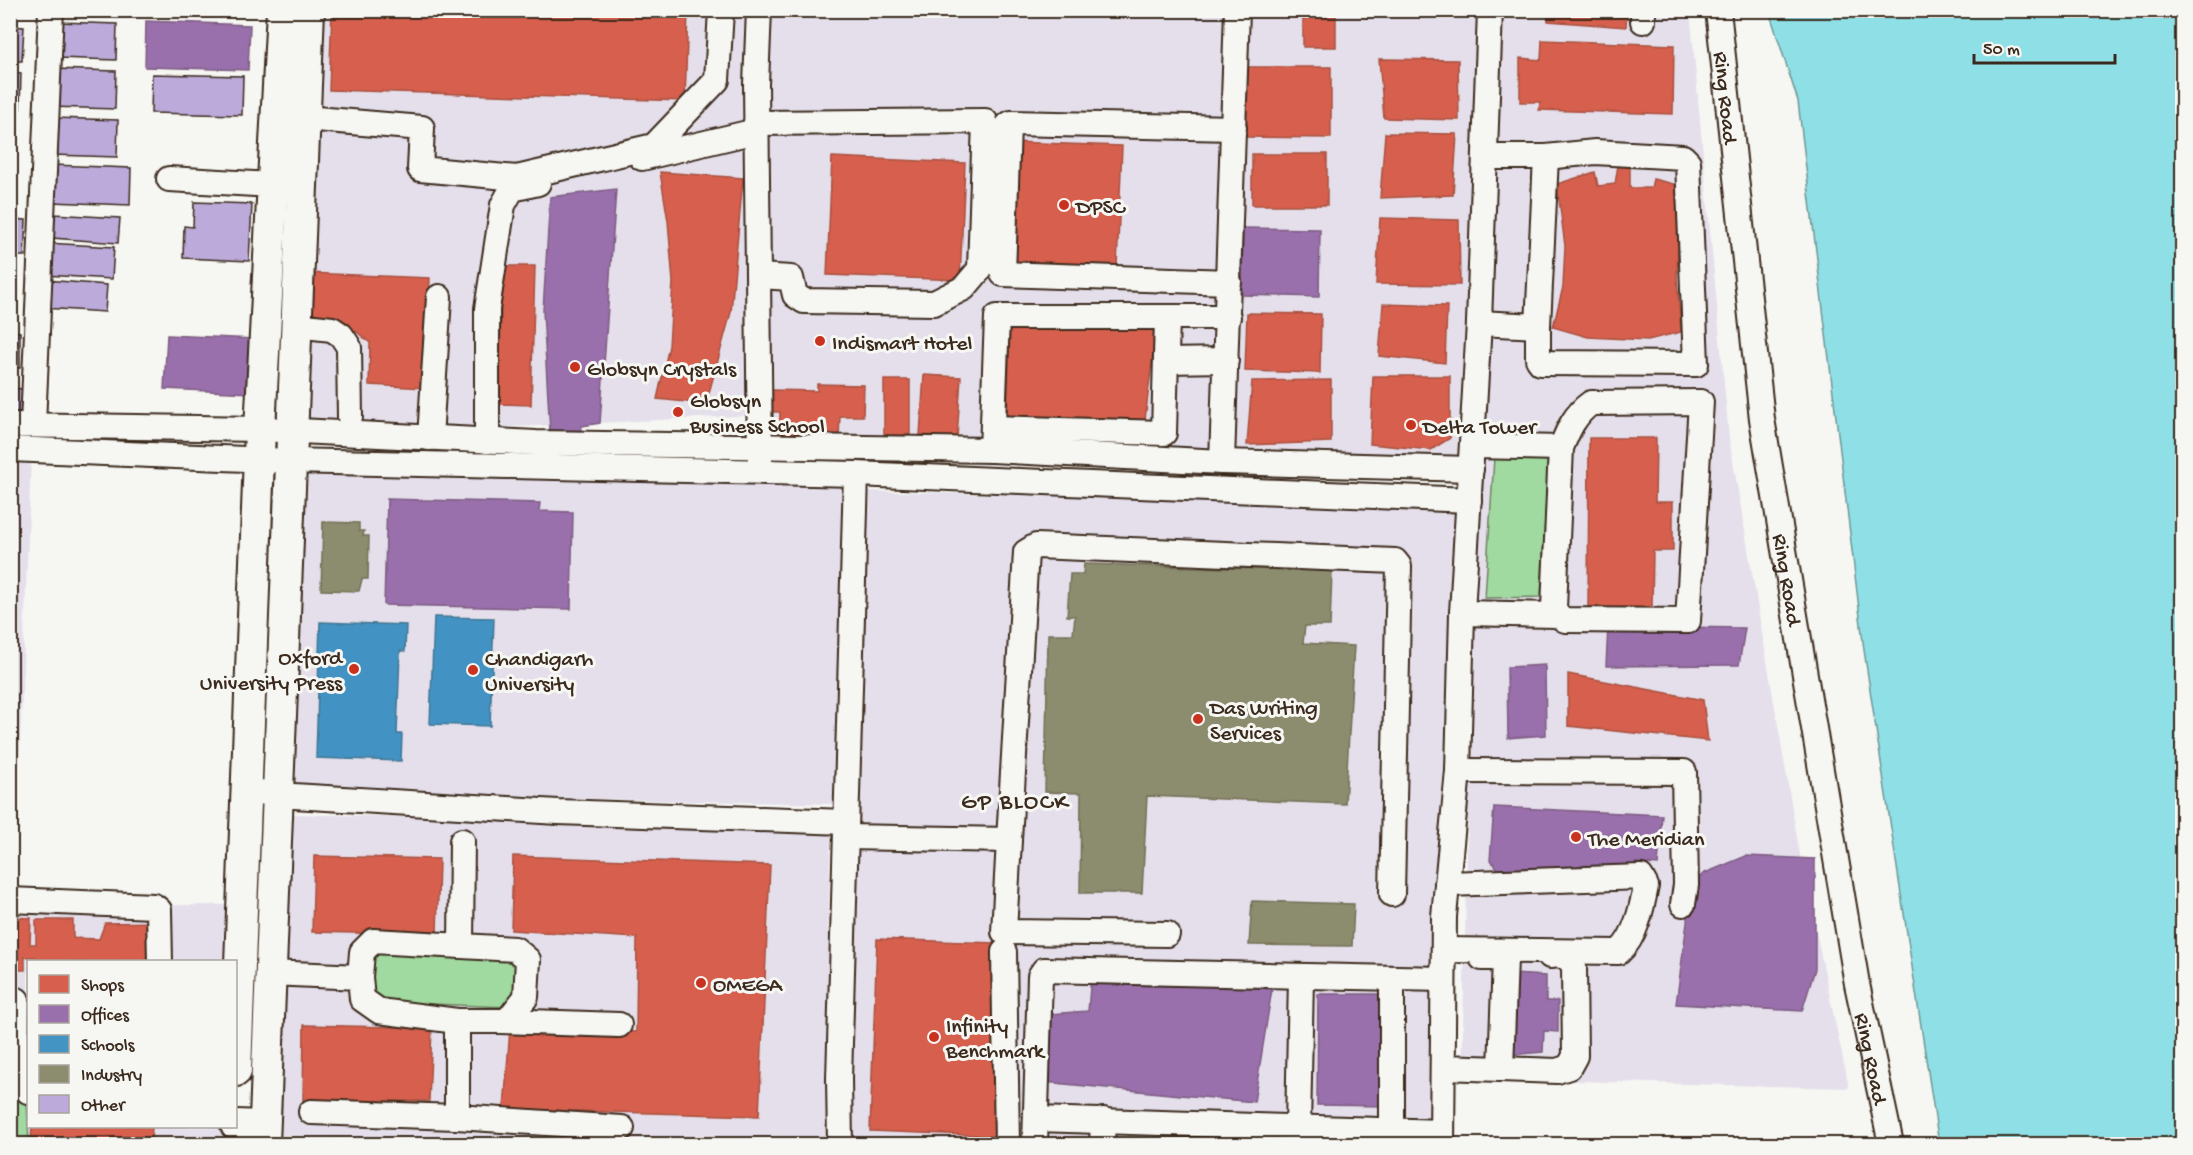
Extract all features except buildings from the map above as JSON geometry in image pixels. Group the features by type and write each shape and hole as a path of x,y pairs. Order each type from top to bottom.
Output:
{"main road":[{"path":"237,984 260,429 282,10"},
{"path":"234,1144 257,1135 270,973 309,10"}],"street":[{"path":"51,10 22,425 260,429 761,459 856,474 1469,500"},
{"path":"304,118 422,128 420,169 517,178 654,146 717,80 721,10"},
{"path":"759,10 756,127 761,459"},
{"path":"1222,462 1238,10"},
{"path":"1036,1119 1392,1132 1442,1138 1447,884 1458,771 1462,613 1479,323 1490,10"},
{"name":"Ring Road","path":"1718,10 1762,419 1855,973 1891,1144"},
{"path":"717,80 756,84"},
{"path":"487,441 487,309 503,205 512,189 756,127 985,121 980,269 964,288 934,303 804,301 795,295 791,278 759,276"},
{"path":"1229,282 1003,274 1008,125 1011,123 1234,128"},
{"path":"1485,156 1546,157 1595,152 1687,159 1696,363 1541,363 1538,359 1546,157"},
{"path":"169,179 272,185"},
{"path":"430,438 439,297"},
{"path":"993,439 997,317 1228,317"},
{"path":"10,449 290,461 761,459 993,439 1118,432 1164,433 1167,318"},
{"path":"1479,323 1538,326"},
{"path":"296,326 332,329 341,335 349,347 350,417"},
{"path":"1166,361 1226,360"},
{"path":"1462,613 1557,615 1565,620 1688,621 1701,402 1591,403 1582,410 1569,428 1561,448 1554,608 1557,615"},
{"path":"1116,456 1118,432"},
{"path":"993,439 1116,456 1222,462 1472,457 1561,448"},
{"path":"840,1144 839,1079 856,474"},
{"path":"1167,934 1004,932 1026,552 1036,546 1395,561 1399,566 1392,894"},
{"path":"1458,771 1684,772 1686,885 1683,904"},
{"path":"246,789 277,795 1009,840"},
{"path":"461,946 462,841"},
{"path":"1444,963 1619,952 1628,942 1642,907 1646,886 1641,878 1447,884"},
{"path":"10,900 154,906 159,910 160,960"},
{"path":"373,941 461,946 515,949 528,960 526,997 507,1021 457,1021 379,1011 362,999 360,977 362,952 373,941"},
{"path":"1005,952 1007,1144"},
{"path":"1035,1144 1040,976 1044,970 1392,978 1444,963 1562,955 1570,959 1574,966 1575,1056 1569,1067 1557,1071 1443,1066"},
{"path":"1500,1069 1505,958"},
{"path":"270,973 360,977"},
{"path":"1298,1128 1301,977"},
{"path":"1392,978 1392,1132"},
{"path":"10,1000 16,1000 16,1078 27,1090"},
{"path":"457,1021 457,1117"},
{"path":"500,1021 618,1025"},
{"path":"311,1113 457,1117 622,1128"},
{"path":"1101,1144 1103,1120"}],"shaded area":[{"path":"317,11 1224,11 1211,469 986,465 761,415 299,437"},
{"path":"1242,11 1690,11 1729,438 1801,861 1849,1088 1462,1078 1475,478 1220,477"},
{"path":"11,456 31,457 14,903 11,903"},
{"path":"290,461 843,484 833,804 290,792"},
{"path":"863,491 1456,506 1443,954 1430,1126 1421,1144 474,1144 276,1135 289,814 831,827 828,928 856,938"},
{"path":"231,905 229,960 27,960 27,1128 224,1128 224,1144 11,1144 10,906"}],"green space":[{"path":"1494,458 1548,458 1541,597 1485,598"},
{"path":"377,949 511,953 525,964 519,995 509,1007 380,1002 365,990 365,954"},
{"path":"10,993 22,994 29,1144 11,1144"}],"water":[{"path":"1769,11 2182,11 2182,1144 1939,1144 1864,650 1798,101"}],"place":[{"name":"DPSC","path":"1064,205"},
{"name":"Indismart Hotel","path":"820,341"},
{"name":"Globsyn Crystals","path":"575,367"},
{"name":"Globsyn Business School","path":"678,412"},
{"name":"Delta Tower","path":"1411,425"},
{"name":"Oxford University Press","path":"354,669"},
{"name":"Chandigarh University","path":"473,670"},
{"name":"Das Writing Services","path":"1198,719"},
{"name":"The Meridian","path":"1576,837"},
{"name":"OMEGA","path":"701,983"},
{"name":"Infinity Benchmark","path":"934,1037"}],"district":[{"name":"GP BLOCK","path":"1015,800"}]}
